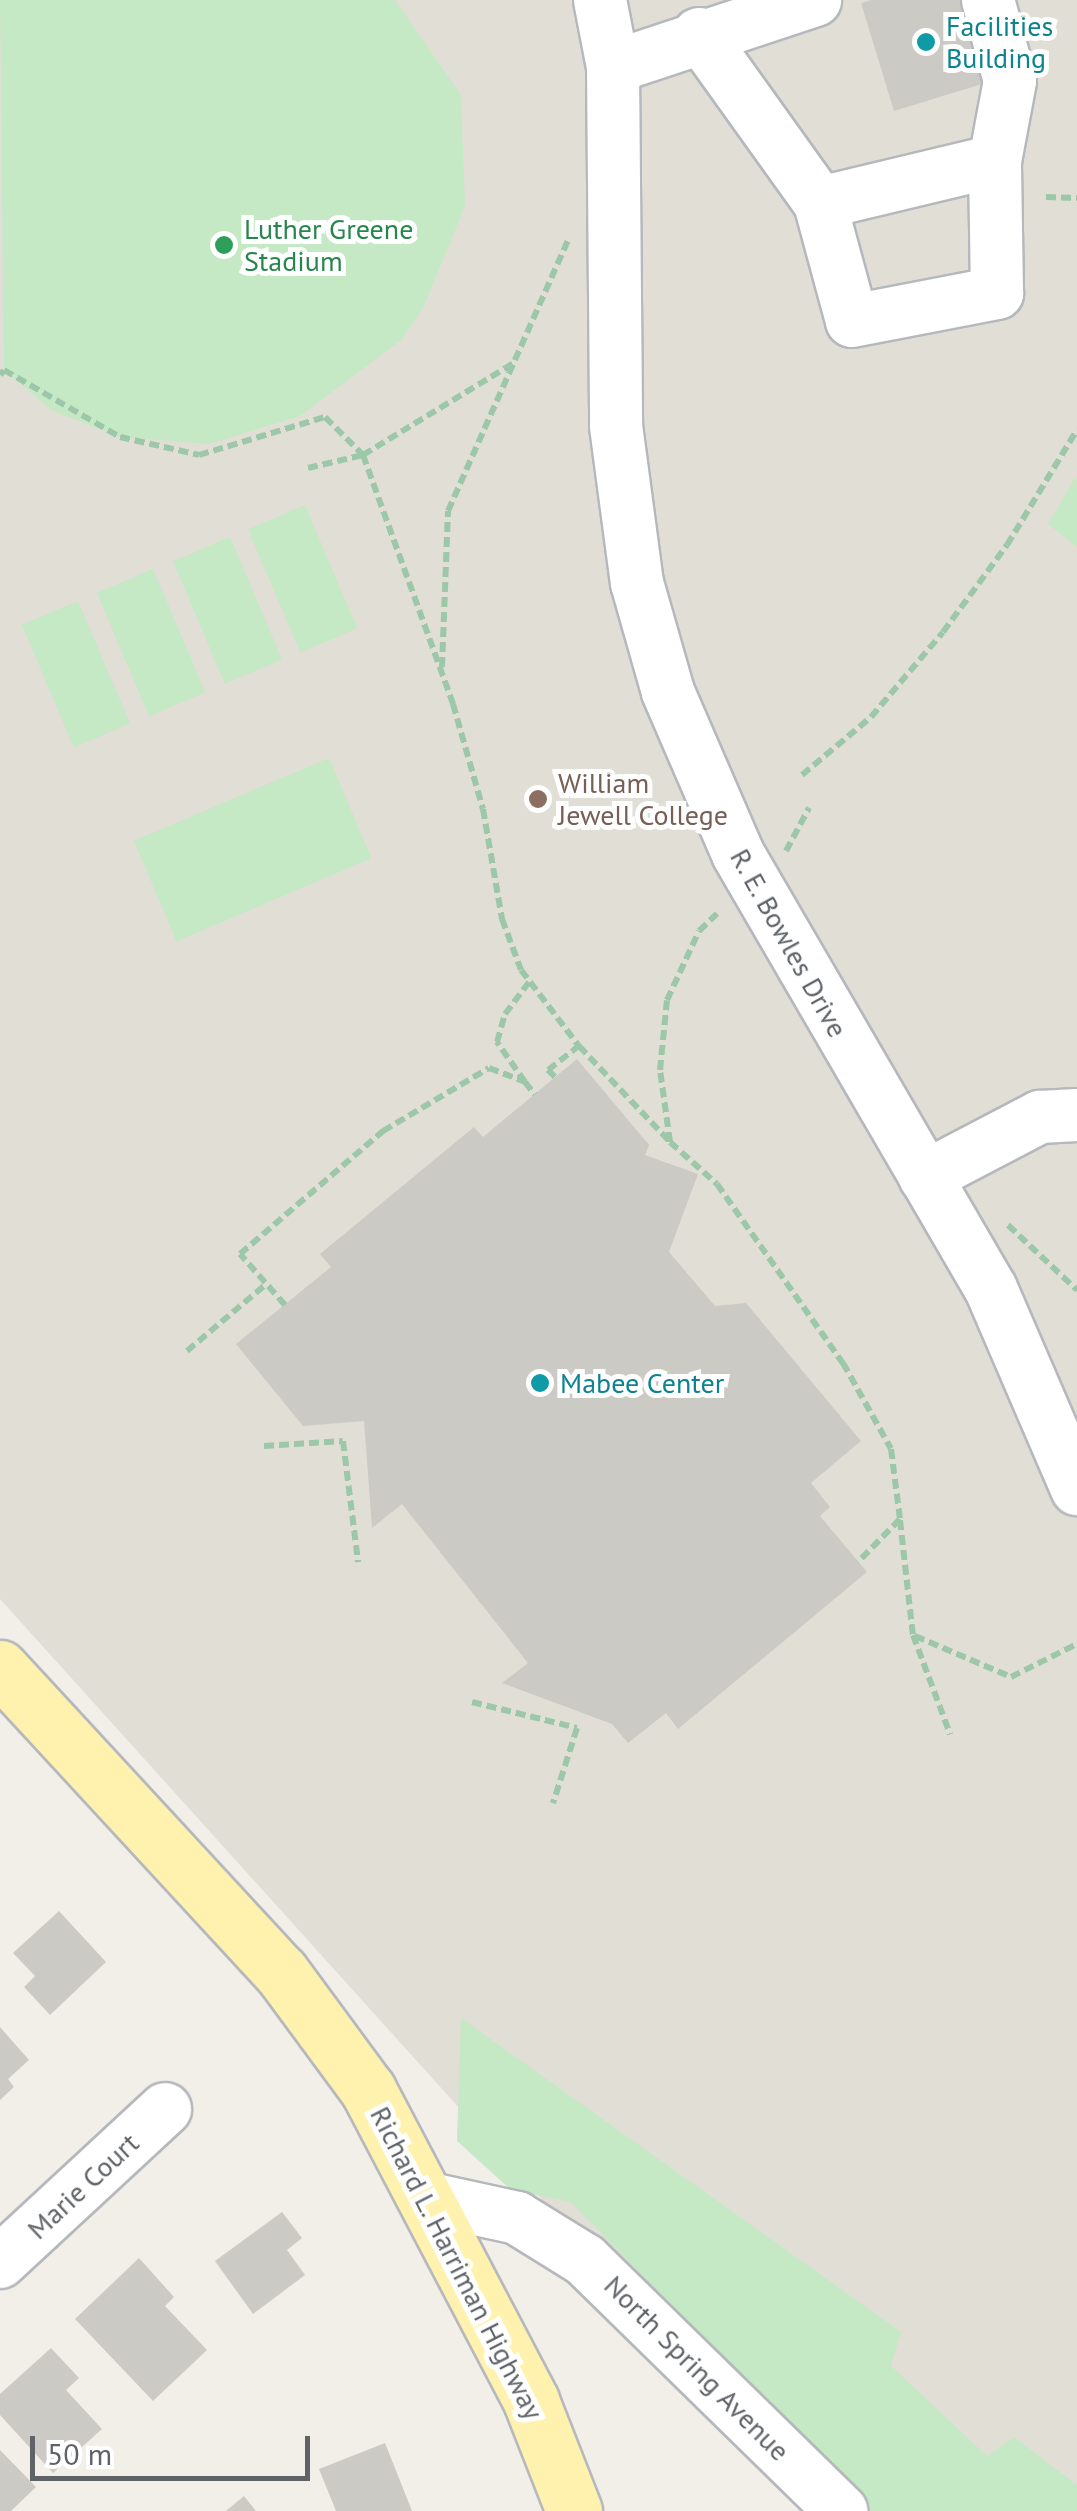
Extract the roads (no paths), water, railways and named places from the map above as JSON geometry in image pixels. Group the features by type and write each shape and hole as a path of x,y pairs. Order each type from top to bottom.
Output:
{"main road":[{"name":"Richard L. Harriman Highway","path":"0,1668 280,1972 368,2090 430,2198 531,2401 574,2511"}],"street":[{"name":"R. E. Bowles Drive","path":"600,0 614,66 616,426 637,584 668,692 738,854 991,1289 1077,1489"},
{"path":"614,66 706,17 815,0"},
{"path":"706,17 820,203 852,320 997,293 995,161 1010,81 988,0"},
{"path":"820,203 995,161"},
{"path":"924,1177 1040,1117 1077,1115"},
{"name":"Marie Court","path":"0,2262 165,2109"},
{"name":"North Spring Avenue","path":"430,2198 517,2218 585,2260 841,2511"}],"place":[{"name":"Facilities Building","path":"926,42"},
{"name":"Luther Greene Stadium","path":"224,245"},
{"name":"William Jewell College","path":"538,799"},
{"name":"Mabee Center","path":"540,1383"}]}
